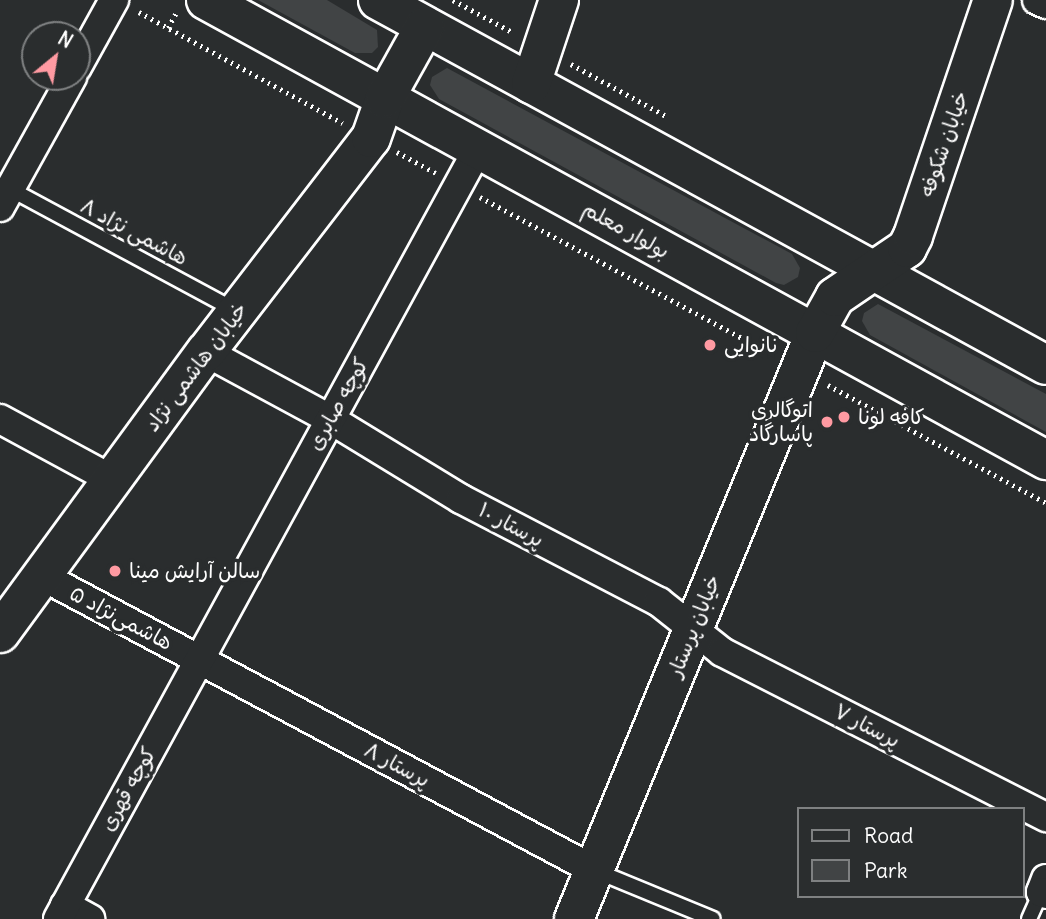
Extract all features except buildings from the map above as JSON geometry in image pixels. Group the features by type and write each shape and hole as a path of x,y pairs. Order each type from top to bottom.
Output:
{"main road":[{"name":"بولوار معلم","path":"206,0 1046,460"},
{"path":"378,0 1046,365"},
{"path":"531,84 559,0"},
{"name":"خیابان شکوفه","path":"815,333 835,297 907,248 914,236 993,0"},
{"name":"خیابان هاشمی نژاد","path":"0,633 206,352 371,138 385,98 425,26"},
{"name":"خیابان پرستار","path":"575,919 815,333"}],"street":[{"path":"1037,0 1046,4"},
{"path":"91,47 121,3"},
{"path":"5,198 64,91"},
{"name":"کوچه صابری","path":"199,660 478,149"},
{"name":"پرستار ۱۰","path":"206,352 330,419 461,499 659,602 693,629"},
{"path":"0,419 111,480"},
{"name":"هاشمی‌نژاد ۵","path":"42,576 199,660"},
{"name":"پرستار ۷","path":"693,629 722,652 1046,817"},
{"name":"پرستار ۸","path":"199,660 594,870"},
{"name":"کوچه قهری","path":"61,912 199,660"},
{"path":"61,912 90,919"}],"lane":[{"name":"هاشمی نژاد ۸","path":"5,198 237,311"},
{"path":"594,870 712,919"},
{"path":"1029,919 1044,888"}],"path":[{"path":"121,3 1046,503"}],"green space":[{"path":"258,0 327,0 377,30 378,47 372,53 355,53"},
{"path":"447,68 792,254 800,268 798,277 784,285 776,283 439,99 430,85 432,77"},
{"path":"878,304 1046,394 1046,432 870,335 862,321 864,313"}],"place":[{"name":"نانوایی","path":"710,345"},
{"name":"کافه لونا","path":"844,417"},
{"name":"اتوگالری پاسارگاد","path":"827,422"},
{"name":"سالن آرایش مینا","path":"115,571"}]}
